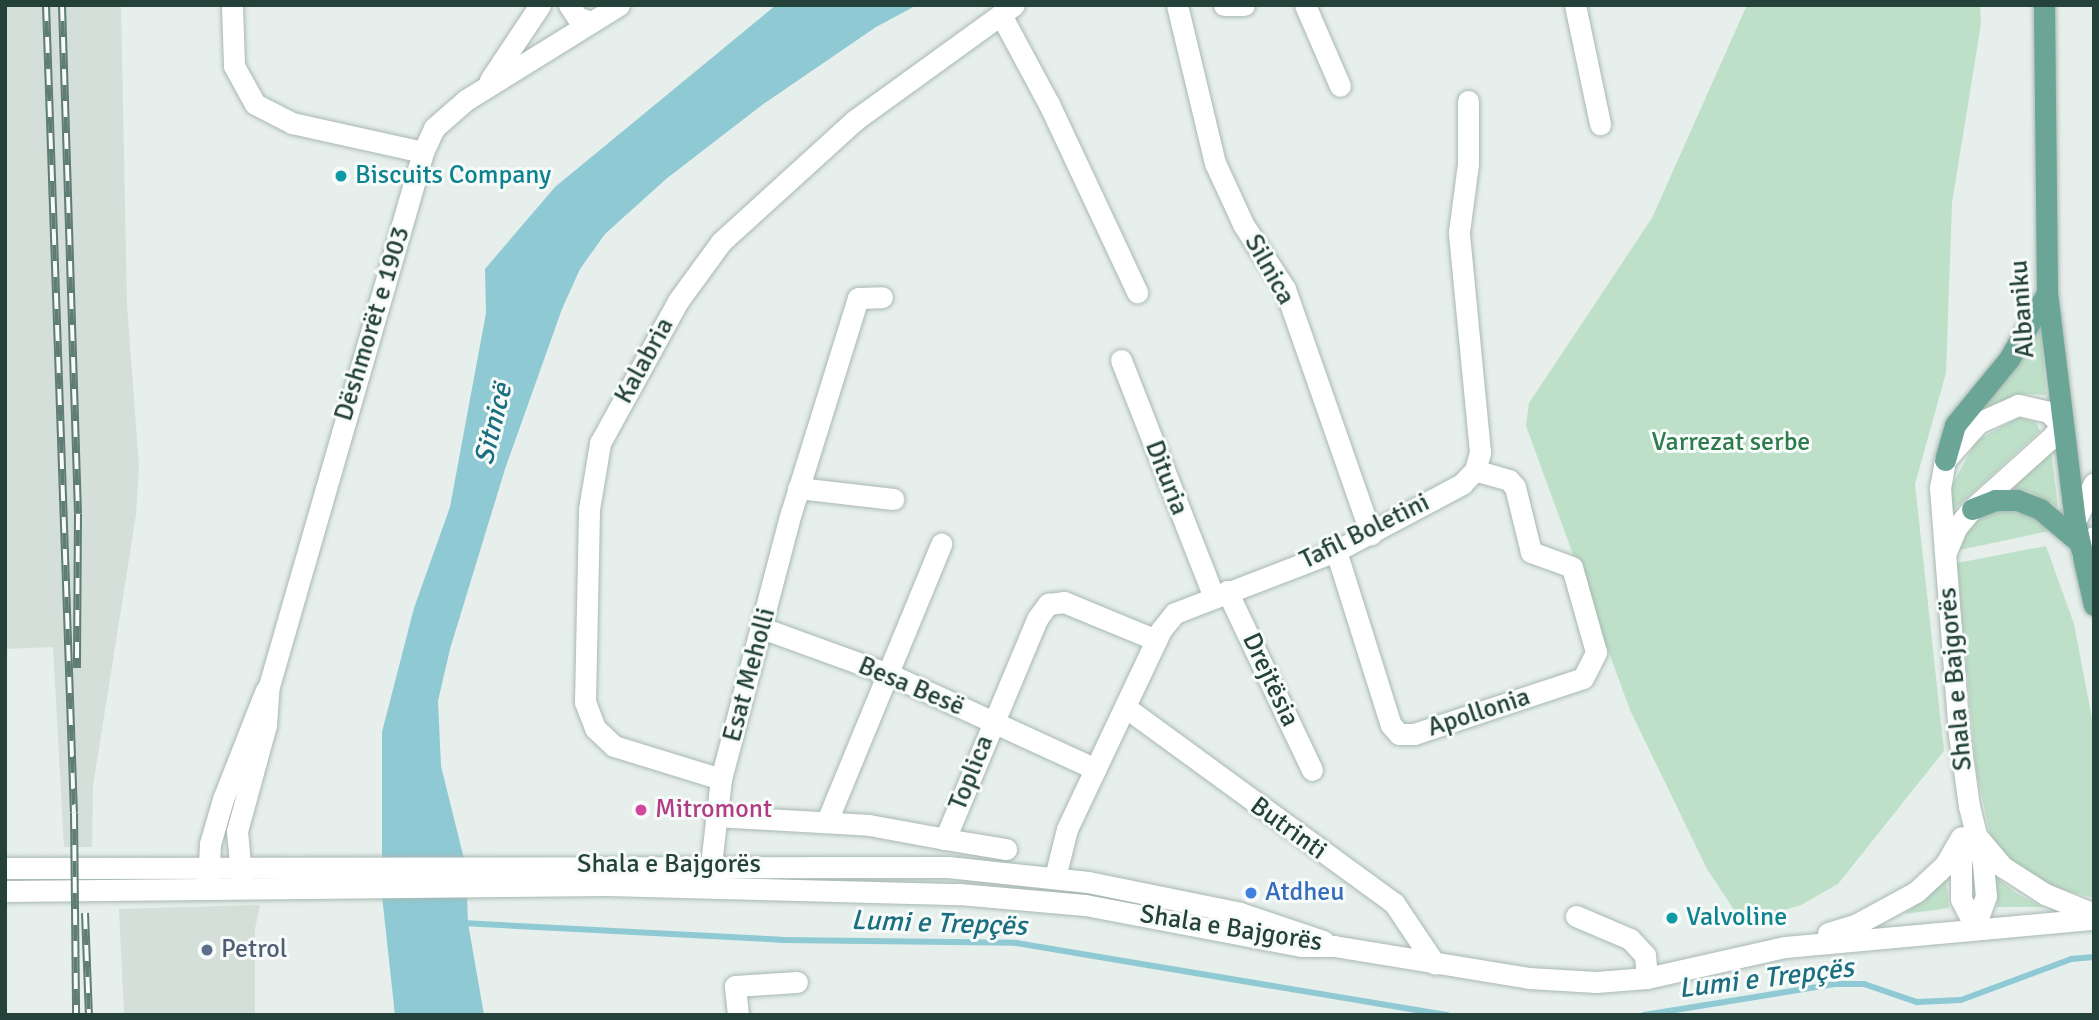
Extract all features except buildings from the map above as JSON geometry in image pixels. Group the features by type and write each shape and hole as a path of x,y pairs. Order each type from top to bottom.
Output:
{"main road":[{"name":"Albaniku","path":"2044,5 2047,293 2061,425 2075,521 2085,544 2094,605"},
{"path":"1945,460 1955,425 2009,359 2047,293"},
{"path":"1972,509 1995,500 2017,500 2040,509 2085,544"}],"street":[{"path":"232,5 234,66 255,104 292,123 423,152"},
{"path":"483,90 540,5"},
{"path":"569,5 577,17 591,22"},
{"path":"483,90 619,5"},
{"name":"Silnica","path":"1177,5 1215,163 1244,224 1285,289 1371,534"},
{"path":"1224,5 1244,5"},
{"path":"1305,5 1340,86"},
{"path":"1575,5 1600,124"},
{"path":"1007,10 1136,292"},
{"name":"Kalabria","path":"722,779 614,746 595,728 585,702 589,509 600,443 678,300 721,242 855,120 1007,10"},
{"name":"Dëshmorët e 1903","path":"241,878 237,831 266,725 269,686 423,152 434,128 483,90"},
{"path":"1468,101 1468,164 1459,232 1480,452 1475,470"},
{"name":"Esat Meholli","path":"711,864 715,816 722,779 798,488 858,298 881,296"},
{"name":"Dituria","path":"1121,360 1220,593"},
{"path":"1945,460 1978,423 2018,405 2049,412 2061,425"},
{"name":"Shala e Bajgorës","path":"1945,552 1956,528 1972,509 2042,448 2061,425"},
{"name":"Shala e Bajgorës","path":"1945,460 1940,514 1969,806 1970,837 1961,899 1975,927"},
{"name":"Tafil Boletini","path":"1055,877 1067,829 1156,640 1175,613 1220,593 1336,551 1462,484 1475,470"},
{"name":"Apollonia","path":"1336,551 1391,725 1399,734 1414,734 1584,678 1596,652 1572,567 1531,552 1515,487 1508,480 1475,470"},
{"path":"798,488 892,499"},
{"path":"2075,521 2091,491"},
{"path":"827,821 891,675 941,544"},
{"name":"Drejtësia","path":"1220,593 1312,770"},
{"name":"Toplica","path":"715,816 827,821 945,839 993,722 1048,604 1064,603 1156,640"},
{"name":"Besa Besë","path":"762,628 891,675 1095,769"},
{"name":"Dëshmorët e 1903","path":"208,878 210,844 223,799 252,716 269,686"},
{"name":"Butrinti","path":"1125,707 1394,903 1435,964"},
{"path":"1334,946 1435,964 1583,982 1647,978 1785,947 1857,924 1916,892 1970,837 2003,867 2045,894 2094,914"},
{"path":"945,839 1006,849"},
{"name":"Shala e Bajgorës","path":"75,880 241,878 353,888 606,875 711,864 948,867 1088,882 1275,922 1334,946"},
{"name":"Shala e Bajgorës","path":"241,878 346,867 606,875 959,894 1085,905 1301,946 1334,946"},
{"path":"5,868 75,880"},
{"path":"5,891 75,880"},
{"path":"1085,905 1088,882"},
{"path":"1576,916 1630,939 1645,955 1647,978"},
{"path":"1785,947 1975,927 2094,919"},
{"path":"738,1015 735,986 797,982"}],"shaded area":[{"path":"5,5 121,5 127,305 139,466 136,515 93,786 92,847 64,847 53,647 5,649"},
{"path":"260,905 255,929 255,1015 124,1015 119,909"}],"green space":[{"name":"Varrezat serbe","path":"1747,5 1980,5 1981,24 1952,203 1946,373 1915,484 1944,751 1838,884 1801,905 1742,922 1707,869 1630,710 1526,426 1529,403 1652,218"},
{"path":"2041,330 2046,395 2024,394 1982,410"},
{"path":"2018,418 2036,422 2040,431 1950,513 1950,489 1976,441"},
{"path":"2051,450 2058,507 2029,491 2009,489"},
{"path":"1999,509 2038,517 2049,531 1955,551 1963,532 1979,516"},
{"path":"2046,546 2074,624 2094,729 2094,898 2046,885 1993,847 1976,769 1957,563"},
{"path":"1996,877 2016,893 2043,907 1997,907"},
{"path":"1946,878 1949,908 1905,914 1926,897"}],"water":[{"name":"Sitnicë","path":"776,5 917,5 876,27 762,105 666,179 605,234 580,269 562,309 505,469 450,649 438,701 441,766 466,867 468,923 484,1015 395,1015 382,896 382,732 414,608 450,507 486,313 485,269 555,187"}],"waterway":[{"name":"Lumi e Trepçës","path":"462,923 782,940 1016,943 1448,1015"},
{"name":"Lumi e Trepçës","path":"1644,1015 1835,984 1864,984 1917,1002 1961,1000 2071,959 2094,957"}],"railway":[{"path":"46,5 74,813 76,1015"},
{"path":"62,5 78,514 77,668"},
{"path":"85,913 89,1015"}],"place":[{"name":"Biscuits Company","path":"341,176"},
{"name":"Mitromont","path":"641,810"},
{"name":"Atdheu","path":"1251,893"},
{"name":"Valvoline","path":"1672,918"},
{"name":"Petrol","path":"207,950"}]}
